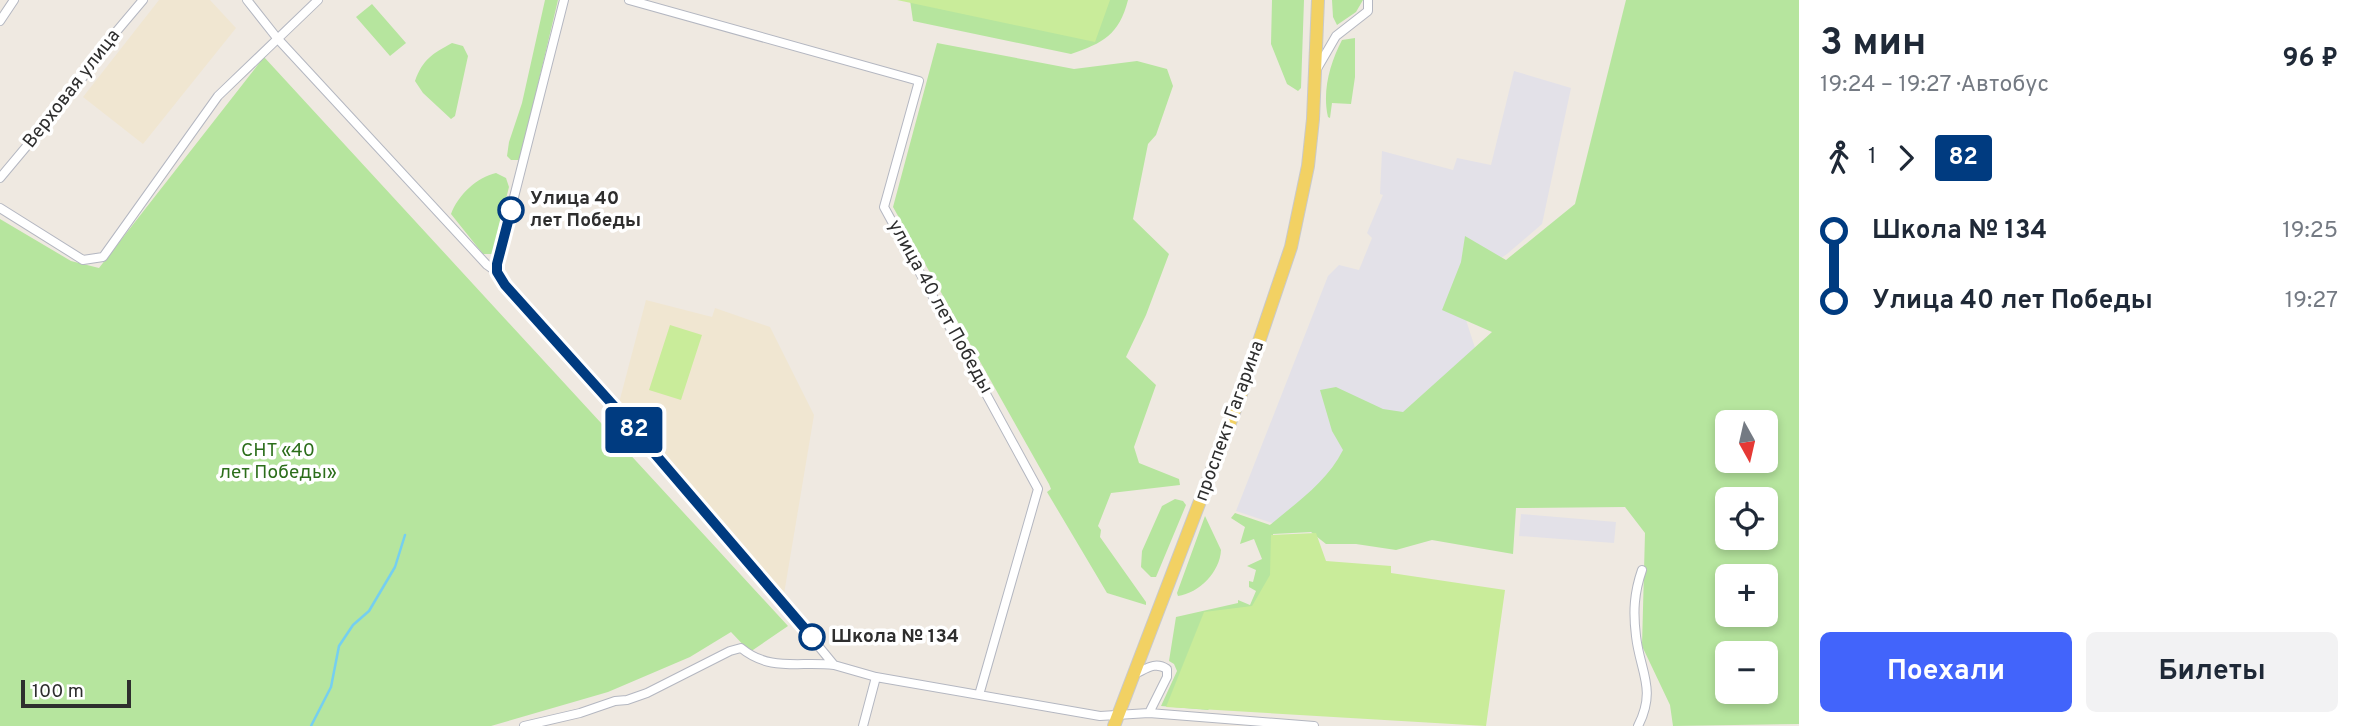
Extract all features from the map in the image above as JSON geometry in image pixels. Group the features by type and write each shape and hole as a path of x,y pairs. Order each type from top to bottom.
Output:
{"main road":[{"name":"проспект Гагарина","path":"1117,723 1244,386 1291,247 1308,166 1316,70 1318,0"}],"street":[{"path":"0,21 14,0"},
{"name":"Верховая улица","path":"0,178 72,92 143,0"},
{"path":"247,0 277,38 487,265 497,272 505,285 613,405 788,608 834,666"},
{"path":"0,208 82,260 103,257 218,96 318,0"},
{"path":"497,272 564,0"},
{"name":"улица 40 лет Победы","path":"629,0 919,81 884,207 1038,489 979,695"},
{"path":"1316,70 1336,36 1368,11 1368,0"},
{"path":"1638,726 1645,713 1649,692 1636,638 1635,592 1642,570"},
{"path":"524,726 647,693 741,648 762,662 834,666 876,677 1100,716 1117,723 1149,713 1314,726"},
{"path":"1134,674 1154,665 1161,664 1167,669 1167,677 1149,713"},
{"path":"863,726 876,677"}],"shaded area":[{"path":"159,0 210,0 236,28 143,144 83,97"},
{"path":"1514,71 1571,88 1542,224 1507,254 1456,289 1476,351 1275,524 1236,511 1328,276 1339,265 1359,270 1372,238 1367,233 1383,195 1380,194 1382,151 1453,170 1457,158 1491,165"},
{"name":"Школа № 134","path":"646,300 712,317 715,308 770,327 814,415 784,594 619,403"},
{"path":"1521,514 1616,522 1614,543 1519,536"}],"green space":[{"path":"545,0 558,0 520,160 511,160 507,156 509,142 522,103"},
{"path":"897,0 1110,0 1095,42"},
{"path":"910,0 1128,0 1120,22 1108,36 1071,54 913,21"},
{"path":"1272,0 1304,0 1301,88 1298,91 1287,84 1271,44"},
{"path":"1332,0 1363,0 1356,12 1337,25 1333,17"},
{"path":"1626,0 1799,0 1799,724 1673,726 1670,705 1642,646 1645,533 1625,507 1516,508 1513,554 1432,540 1396,550 1356,544 1326,544 1311,532 1273,534 1271,575 1211,707 1208,710 1161,706 1177,671 1169,661 1176,617 1238,603 1238,600 1250,605 1256,591 1249,587 1249,581 1253,582 1256,570 1247,566 1262,559 1254,539 1240,544 1245,527 1231,518 1235,513 1270,525 1320,482 1343,450 1332,431 1320,390 1336,387 1383,409 1403,412 1492,332 1442,310 1461,262 1465,236 1506,260 1575,204"},
{"path":"372,4 406,43 390,56 356,17"},
{"path":"1355,38 1355,77 1351,104 1332,103 1330,118 1326,97 1334,58 1342,40"},
{"path":"452,43 463,46 468,56 455,116 451,119 423,93 415,81 421,67 429,58"},
{"path":"937,43 1074,69 1137,61 1167,69 1173,86 1156,135 1148,144 1133,219 1169,254 1146,315 1126,357 1156,385 1134,447 1139,463 1179,479 1180,485 1111,493 1098,526 1101,530 1100,537 1146,605 1107,593 1047,492 1051,489 1049,484 893,207"},
{"name":"СНТ «40 лет Победы»","path":"264,57 788,626 750,652 731,632 690,657 608,692 491,726 0,726 0,219 71,261 99,268"},
{"path":"496,173 506,178 509,187 492,254 483,254 451,214 458,200 469,188 482,178"},
{"path":"670,325 702,335 681,400 649,390"},
{"path":"1175,499 1186,505 1156,577 1151,577 1141,567 1142,551 1162,506"},
{"path":"1205,516 1221,550 1220,558 1201,586 1178,596 1177,593"},
{"path":"1316,533 1326,561 1391,566 1391,573 1505,590 1486,726 1166,707 1204,612 1252,606 1270,575 1271,535"}],"waterway":[{"path":"311,726 331,687 339,646 353,625 369,611 395,567 405,535"}],"bus line":[{"name":"82","path":"511,210 497,264 497,272 505,285 613,405 812,637"}],"place":[{"name":"Улица 40 лет Победы","path":"511,210"},
{"name":"Школа № 134","path":"812,637"}]}
